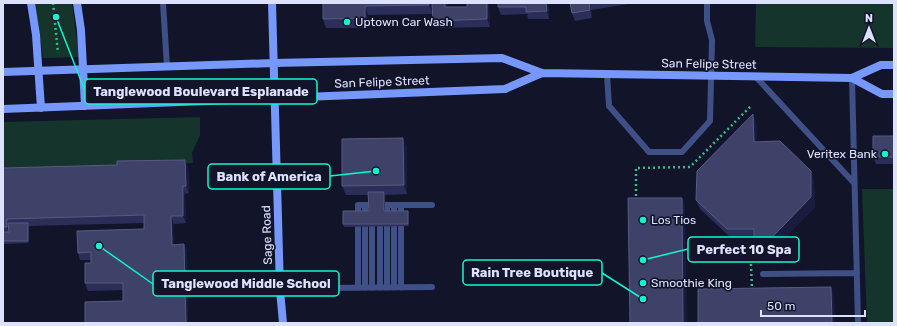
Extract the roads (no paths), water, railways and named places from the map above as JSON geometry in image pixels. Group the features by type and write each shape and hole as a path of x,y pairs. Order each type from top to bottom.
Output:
{"main road":[{"path":"31,3 36,35 41,108"},
{"path":"76,3 81,30 85,106"},
{"name":"Sage Road","path":"272,3 280,282 283,323"},
{"name":"San Felipe Street","path":"3,72 274,63 502,58 542,73 852,78 881,65 894,65"},
{"name":"San Felipe Street","path":"3,109 504,89 542,73"},
{"name":"San Felipe Street","path":"852,78 882,94 894,94"}],"lane":[{"path":"163,3 167,67"},
{"path":"607,74 609,106 649,152 682,152 710,121 712,40 707,21 707,3"},
{"path":"756,76 854,183"},
{"path":"852,78 858,323"},
{"path":"358,288 358,205 432,205"},
{"path":"365,205 365,288"},
{"path":"372,205 372,288"},
{"path":"380,205 380,288"},
{"path":"387,205 387,288"},
{"path":"394,205 394,288"},
{"path":"401,205 401,288"},
{"path":"763,274 857,273"},
{"path":"324,288 432,287"}],"place":[{"name":"Tanglewood Boulevard Esplanade","path":"56,17"},
{"name":"Uptown Car Wash","path":"347,22"},
{"name":"Veritex Bank","path":"885,154"},
{"name":"Bank of America","path":"376,171"},
{"name":"Los Tios","path":"643,220"},
{"name":"Tanglewood Middle School","path":"99,246"},
{"name":"Perfect 10 Spa","path":"643,260"},
{"name":"Smoothie King","path":"643,283"},
{"name":"Rain Tree Boutique","path":"643,299"}]}
